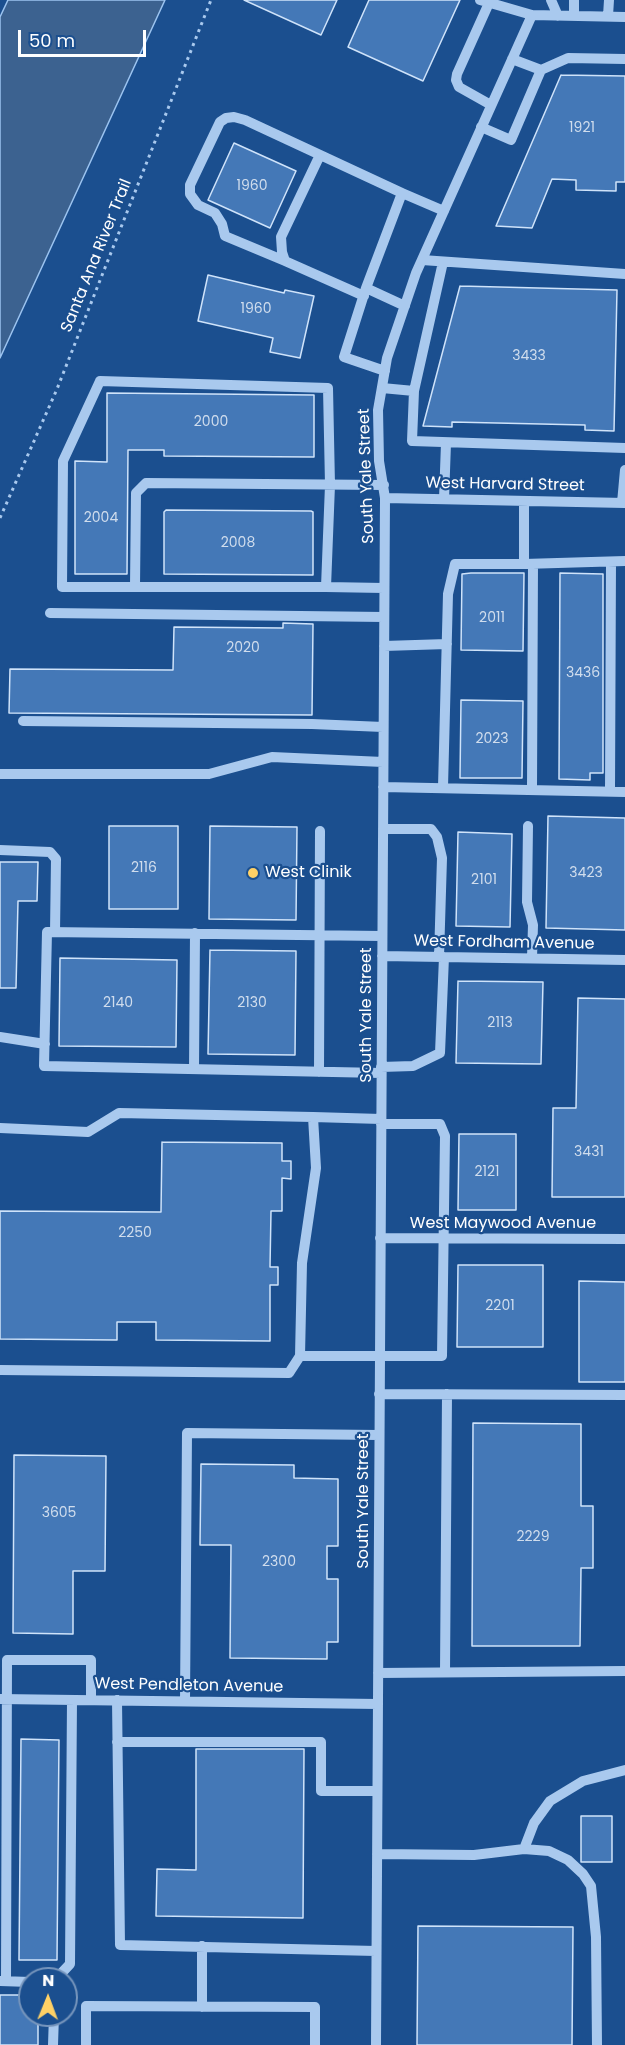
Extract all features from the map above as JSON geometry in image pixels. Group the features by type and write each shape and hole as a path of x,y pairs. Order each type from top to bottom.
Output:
{"street":[{"path":"550,0 558,16"},
{"path":"574,0 574,16"},
{"path":"608,16 609,0"},
{"path":"491,105 459,87 456,80 484,2 532,15 625,17"},
{"name":"South Yale Street","path":"376,2045 385,498 379,461 378,410 387,358 422,260 532,15"},
{"path":"481,127 511,140 541,70 568,58 625,59"},
{"path":"512,59 541,70"},
{"path":"405,306 225,236 222,224 215,213 198,205 190,194 190,185 220,122 234,117 444,211"},
{"path":"285,261 281,237 320,154"},
{"path":"385,371 344,357 365,292 402,193"},
{"path":"422,260 625,274"},
{"path":"443,262 414,392 412,441 625,448"},
{"path":"326,587 330,485 328,388 100,381 63,460 62,587 384,588"},
{"path":"382,388 414,392"},
{"path":"444,499 446,443"},
{"path":"623,503 625,470"},
{"path":"135,586 136,493 147,483 384,484"},
{"name":"West Harvard Street","path":"385,498 623,503"},
{"path":"524,501 528,564 532,789"},
{"path":"443,787 448,594 455,564 625,561"},
{"path":"610,791 611,562"},
{"path":"50,613 384,617"},
{"path":"384,646 447,644"},
{"path":"23,721 312,724 384,727"},
{"path":"0,774 209,774 272,757 383,762"},
{"path":"383,787 625,792"},
{"path":"528,826 527,902 533,925 532,958"},
{"path":"382,936 47,932 44,1066 319,1072 381,1070 413,1066 440,1053 442,858 437,837 431,830 383,829"},
{"path":"319,1072 320,831"},
{"path":"0,850 50,852 56,859 55,932"},
{"path":"194,1069 195,933"},
{"name":"West Fordham Avenue","path":"382,956 625,960"},
{"path":"0,1037 45,1044"},
{"path":"0,1128 88,1132 119,1113 313,1117 440,1124 445,1136 442,1356 300,1356"},
{"path":"0,1370 289,1373 300,1356 302,1263 316,1168 313,1117"},
{"name":"West Maywood Avenue","path":"380,1238 625,1239"},
{"path":"379,1394 625,1395"},
{"path":"445,1671 447,1394"},
{"path":"185,1701 187,1433 379,1435"},
{"path":"18,1982 3,1981 3,1699 7,1660 90,1660 91,1700"},
{"path":"378,1673 625,1671"},
{"name":"West Pendleton Avenue","path":"3,1699 378,1704"},
{"path":"67,1967 70,1964 72,1700"},
{"path":"117,1700 120,1945 376,1951"},
{"path":"117,1742 321,1742 321,1791 377,1791"},
{"path":"524,1849 534,1823 550,1801 583,1780 625,1770"},
{"path":"377,1854 474,1855 524,1849 549,1851 568,1860 584,1874 591,1886 596,1937 597,2045"},
{"path":"202,1946 202,2007"},
{"path":"86,2045 86,2006 315,2007 315,2045"},
{"path":"53,2045 54,2027"}],"path":[{"name":"Santa Ana River Trail","path":"0,518 57,389 211,0"}],"water":[{"path":"8,0 165,0 0,358 0,17"}],"building":[{"path":"244,0 337,0 321,35"},
{"path":"369,0 460,0 423,81 348,47"},
{"path":"561,75 625,76 625,182 616,182 616,191 576,190 576,180 552,179 532,228 496,226"},
{"path":"234,143 296,171 270,228 208,200"},
{"path":"208,275 284,293 285,290 314,296 300,358 270,352 273,338 198,321"},
{"path":"460,286 617,290 614,431 585,430 585,425 452,422 452,427 423,426"},
{"path":"107,393 314,395 314,457 164,456 164,450 128,450 127,574 75,574 75,461 107,462"},
{"path":"166,510 311,511 313,512 313,575 164,574 164,512"},
{"path":"524,573 523,651 461,650 462,574"},
{"path":"560,573 603,574 603,773 590,773 590,780 559,779"},
{"path":"283,623 313,624 312,715 9,713 10,669 173,670 174,627 283,628"},
{"path":"461,700 523,701 522,778 460,778"},
{"path":"548,816 625,818 625,930 546,928"},
{"path":"109,826 178,826 178,909 109,909"},
{"name":"West Clinik","path":"210,826 297,827 296,920 209,919"},
{"path":"458,832 512,834 510,927 456,926"},
{"path":"0,862 38,862 37,901 18,901 16,988 0,988"},
{"path":"210,950 296,951 295,1055 208,1054"},
{"path":"60,958 177,960 176,1047 59,1046"},
{"path":"458,981 543,982 541,1064 456,1063"},
{"path":"578,998 625,999 625,1197 552,1197 553,1108 576,1108"},
{"path":"459,1134 516,1134 516,1210 458,1210"},
{"path":"162,1142 282,1143 282,1161 291,1161 291,1179 282,1178 282,1211 271,1211 270,1267 278,1267 278,1285 270,1285 270,1341 156,1340 156,1322 117,1322 117,1340 0,1339 0,1211 161,1212"},
{"path":"458,1265 543,1265 543,1347 457,1347"},
{"path":"579,1281 625,1282 625,1382 579,1382"},
{"path":"473,1423 581,1424 581,1506 593,1506 593,1568 581,1568 580,1646 472,1646"},
{"path":"14,1455 106,1456 105,1571 73,1571 73,1634 13,1633"},
{"path":"201,1464 294,1465 294,1478 338,1479 338,1546 327,1546 327,1579 338,1579 338,1642 327,1642 327,1659 230,1658 231,1545 200,1545"},
{"path":"21,1739 59,1740 57,1960 19,1960"},
{"path":"196,1749 304,1749 303,1918 156,1916 157,1869 196,1870"},
{"path":"581,1816 612,1816 612,1862 581,1862"},
{"path":"418,1926 573,1927 572,2045 417,2045"},
{"path":"0,1995 18,1995 18,2027 38,2027 38,2045 0,2045"}],"place":[{"name":"West Clinik","path":"253,873"}]}
